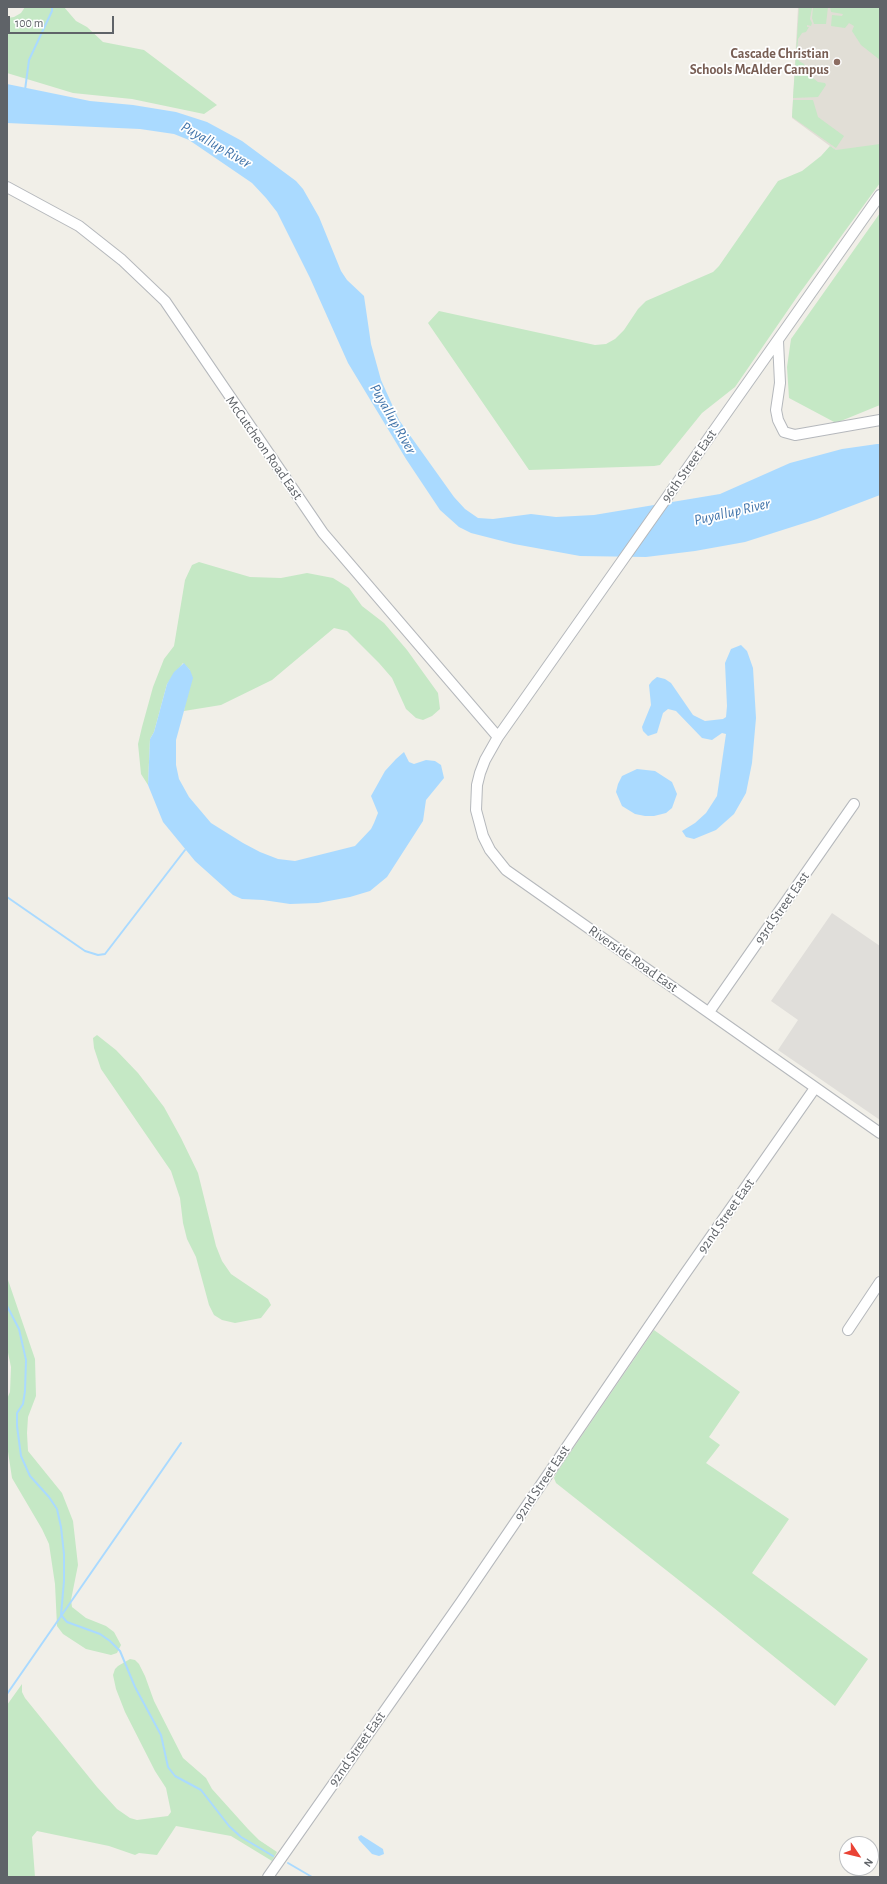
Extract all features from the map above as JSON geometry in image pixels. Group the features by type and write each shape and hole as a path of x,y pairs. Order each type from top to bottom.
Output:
{"street":[{"name":"McCutcheon Road East","path":"7,188 79,226 122,260 165,301 323,533 498,737"},
{"name":"96th Street East","path":"498,737 880,195"},
{"path":"778,340 780,384 776,410 778,420 784,432 795,435 880,420"},
{"name":"Riverside Road East","path":"498,737 485,760 480,773 477,785 476,810 483,836 498,861 506,870 880,1133"},
{"name":"93rd Street East","path":"709,1012 854,804"},
{"name":"92nd Street East","path":"268,1877 461,1602 677,1284 815,1088"},
{"path":"848,1330 880,1282"}],"shaded area":[{"name":"Cascade Christian Schools McAlder Campus","path":"798,7 880,7 880,183 792,118"},
{"path":"832,913 880,946 880,1120 778,1050 798,1020 771,1001"}],"green space":[{"path":"25,7 64,7 76,21 87,27 103,42 144,50 217,105 204,114 132,99 73,93 7,73 7,18 14,17 21,13"},
{"path":"799,7 812,8 810,19 812,23 811,26 807,25 807,27 809,27 806,32 802,33 798,39 797,53 799,61 804,64 809,75 818,82 825,83 826,85 818,97 793,98"},
{"path":"813,7 828,7 826,24 814,24 812,18"},
{"path":"830,7 880,7 880,60 861,45 852,31 854,26 849,23 845,28 831,26 832,15 842,16 843,14 831,12"},
{"path":"793,100 813,100 818,117 844,136 836,148 792,117"},
{"path":"880,144 880,183 799,294 735,387 702,413 660,465 529,470 428,323 439,311 595,345 606,344 615,339 624,330 638,309 646,301 713,272 719,266 778,181 802,171 821,156 830,146 836,150"},
{"path":"880,213 880,405 836,423 789,398 787,367 791,339"},
{"path":"199,562 250,577 281,578 307,573 333,578 349,588 362,606 384,623 407,650 438,693 440,709 432,716 423,720 416,718 406,709 392,678 379,663 347,631 334,628 272,680 221,705 184,711 190,670 183,663 167,684 154,732 150,739 148,785 141,774 138,744 153,687 164,659 174,646 185,580 192,565"},
{"path":"97,1035 116,1050 138,1073 164,1107 198,1173 216,1246 222,1261 231,1274 268,1299 271,1305 261,1318 235,1323 222,1320 214,1315 209,1305 196,1257 187,1239 183,1223 180,1198 171,1171 101,1069 94,1048 93,1038"},
{"path":"7,1277 35,1359 36,1396 28,1417 28,1451 62,1493 73,1521 78,1565 71,1600 72,1607 86,1618 106,1626 114,1632 121,1645 117,1653 111,1655 86,1649 63,1634 57,1626 55,1584 49,1544 42,1529 12,1478 7,1445 7,1399 10,1392 11,1367 7,1348"},
{"path":"654,1330 740,1392 709,1437 720,1445 706,1463 789,1519 752,1573 868,1659 835,1706 556,1483 554,1478 557,1472"},
{"path":"130,1659 135,1660 139,1664 154,1701 183,1758 206,1778 212,1789 259,1840 277,1852 272,1861 231,1836 176,1826 157,1855 139,1853 135,1855 109,1846 37,1831 32,1837 35,1877 7,1877 7,1705 22,1684 22,1692 25,1698 97,1787 117,1809 130,1818 137,1820 168,1816 171,1812 166,1788 155,1771 125,1712 116,1689 113,1675 115,1669"}],"water":[{"name":"Puyallup River","path":"7,84 90,101 133,105 176,112 207,122 242,141 296,181 303,189 319,217 341,271 347,280 364,296 371,344 381,380 399,420 454,497 465,509 478,518 493,519 531,514 556,517 594,515 720,494 790,463 842,449 877,444 880,444 880,495 817,519 745,542 695,551 646,557 580,556 514,544 471,533 459,527 440,510 406,459 348,363 310,278 277,212 252,183 189,140 174,134 140,129 7,123"},
{"path":"741,645 747,651 753,668 756,718 752,763 746,793 734,814 716,830 694,839 686,837 682,831 695,823 706,813 717,796 726,734 722,733 712,740 702,738 676,711 668,709 663,713 657,733 648,736 643,731 642,727 651,705 649,685 657,677 665,679 671,683 693,715 705,721 723,719 726,717 727,706 725,663 731,649"},
{"path":"184,663 190,670 193,678 176,740 176,765 179,779 189,797 211,823 260,852 278,859 295,861 355,846 371,829 374,823 378,813 371,796 385,771 396,759 404,752 409,762 414,764 426,760 435,761 441,765 444,778 426,800 423,821 387,877 370,891 350,897 318,903 290,904 242,899 233,895 195,861 163,822 148,785 150,739 154,732 167,684 174,672"},
{"path":"637,769 655,771 672,782 677,794 672,808 666,813 654,816 645,816 635,814 622,806 616,792 618,784 622,776"},
{"path":"361,1835 383,1849 384,1854 379,1856 372,1854 359,1840 358,1837"}],"waterway":[{"path":"25,90 29,60 52,11 52,7"},
{"path":"7,897 85,951 98,955 105,954 185,850"},
{"path":"7,1306 19,1329 26,1360 23,1404 17,1413 17,1426 21,1456 30,1476 49,1497 57,1509 61,1527 64,1554 64,1581 61,1615 67,1622 100,1634 120,1651 135,1687 161,1735 168,1767 175,1776 201,1790 229,1826 241,1837 273,1856"},
{"path":"7,1694 181,1443"},
{"path":"288,1863 312,1877"}],"place":[{"name":"Cascade Christian Schools McAlder Campus","path":"837,62"}]}
